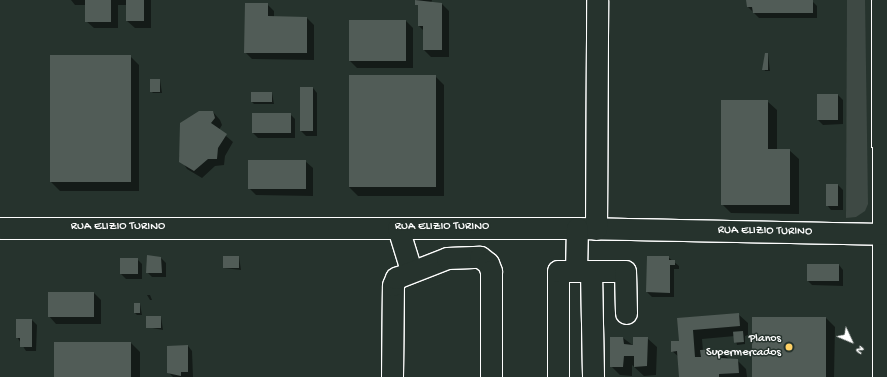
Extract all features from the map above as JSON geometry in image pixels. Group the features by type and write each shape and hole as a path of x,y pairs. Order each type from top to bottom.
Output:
{"street":[{"path":"593,377 583,271 587,229 597,0"},
{"path":"882,0 885,64 885,205 883,234 885,345 883,377"},
{"name":"RUA ELIZIO TURINO","path":"0,228 587,229 883,234"},
{"path":"398,228 411,270"},
{"path":"392,377 393,285 396,278 411,270 447,258 480,257 488,264 491,271 492,377"},
{"path":"558,377 558,271 625,271 626,312"}],"shaded area":[{"path":"847,0 865,0 868,204 865,211 856,217 846,218"}],"building":[{"path":"85,0 111,0 111,22 85,22"},
{"path":"126,0 144,0 144,21 126,21"},
{"path":"415,0 442,3 442,50 423,50 423,26 418,26 418,5 415,5"},
{"path":"746,0 813,0 813,13 753,13 752,7 747,7"},
{"path":"245,3 268,3 268,16 307,17 307,53 244,53"},
{"path":"349,20 406,20 406,61 349,61"},
{"path":"765,53 768,53 768,70 762,70"},
{"path":"50,55 131,55 131,182 50,182"},
{"path":"349,75 436,75 436,187 349,187"},
{"path":"150,79 160,79 160,92 150,92"},
{"path":"300,87 313,87 313,131 300,131"},
{"path":"251,92 272,92 272,102 251,102"},
{"path":"817,94 838,94 838,120 817,120"},
{"path":"721,100 768,100 768,149 790,149 790,205 721,205"},
{"path":"199,111 213,111 215,118 211,123 227,134 218,148 217,159 208,159 194,171 179,162 180,123"},
{"path":"252,113 291,113 291,133 252,133"},
{"path":"248,160 306,160 306,189 248,189"},
{"path":"826,184 838,184 838,206 826,206"},
{"path":"147,255 161,257 162,273 146,273"},
{"path":"223,256 239,256 239,268 223,268"},
{"path":"647,256 669,256 669,260 675,260 675,265 670,265 670,293 646,292"},
{"path":"120,258 138,258 138,274 120,274"},
{"path":"807,264 839,264 839,281 807,281"},
{"path":"48,292 94,292 94,317 48,317"},
{"path":"134,303 140,303 140,313 134,313"},
{"path":"739,313 740,326 693,330 695,357 701,357 700,350 720,349 721,358 738,359 739,373 719,374 719,377 679,377 677,351 671,352 671,341 679,341 677,318"},
{"path":"146,316 161,316 161,328 146,328"},
{"name":"Planos Supermercados","path":"752,317 826,317 826,377 752,377"},
{"path":"16,319 32,319 32,347 20,347 20,338 16,338"},
{"path":"743,331 744,342 734,343 733,332"},
{"path":"610,337 623,337 624,344 633,345 633,337 648,337 647,366 634,367 634,356 624,356 623,367 610,367"},
{"path":"54,342 131,342 131,377 54,377"},
{"path":"188,345 188,372 181,372 181,376 167,373 167,346"}],"place":[{"name":"Planos Supermercados","path":"789,347"}]}
